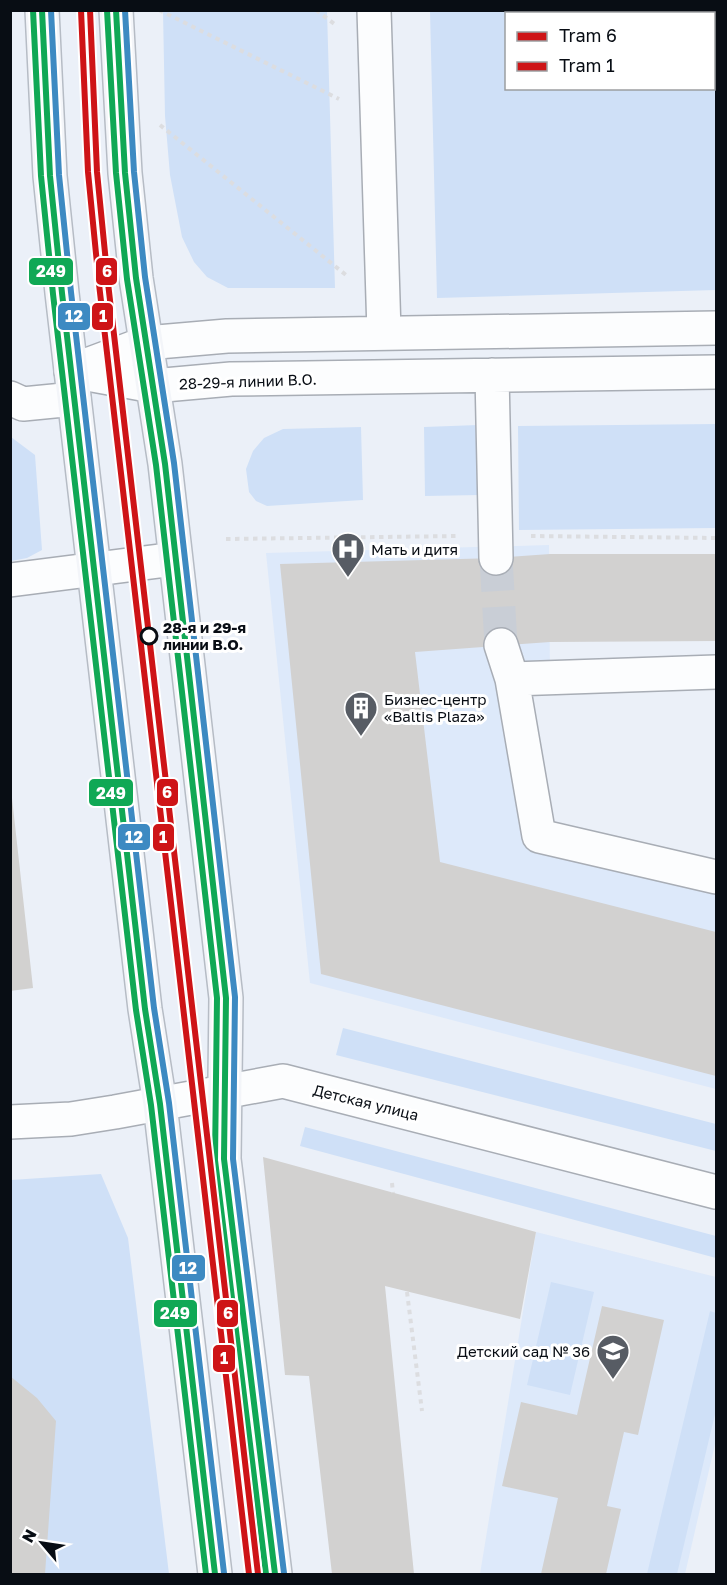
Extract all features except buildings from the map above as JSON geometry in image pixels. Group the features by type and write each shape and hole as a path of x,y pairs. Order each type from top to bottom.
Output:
{"main road":[{"path":"42,10 50,176 73,385 145,1009 160,1104 215,1575"},
{"path":"116,10 125,173 136,278 165,464 226,998 224,1159 275,1575"}],"street":[{"path":"374,10 384,319"},
{"path":"10,398 23,404 73,385 146,343 384,319 717,328"},
{"name":"28-29-я линии В.О.","path":"73,385 153,386 231,379 717,372"},
{"path":"492,375 496,558"},
{"path":"10,580 176,559"},
{"path":"501,645 512,679 539,836 717,877"},
{"path":"512,679 717,672"},
{"name":"Детская улица","path":"10,1122 71,1119 283,1081 717,1192"}],"path":[{"path":"159,10 378,119"},
{"path":"156,122 384,319"},
{"path":"392,1183 393,1193"},
{"path":"406,1292 422,1412"}],"shaded area":[{"path":"163,11 327,11 335,288 228,288 207,277 194,262 182,237 170,175 165,116"},
{"path":"430,11 716,11 716,290 437,298"},
{"path":"716,424 716,528 519,530 518,426"},
{"path":"478,425 480,495 425,496 424,427"},
{"path":"361,427 363,500 267,506 256,501 249,492 246,469 253,451 264,438 283,429"},
{"path":"11,437 35,455 42,550 27,558 11,561"},
{"name":"Бизнес-центр «Baltis Plaza»","path":"549,545 550,686 511,687 533,845 716,891 716,1089 310,983 266,553"},
{"path":"343,1028 716,1124 716,1151 336,1055"},
{"path":"305,1127 716,1236 716,1258 300,1146"},
{"path":"101,1174 128,1238 169,1574 11,1574 11,1180"},
{"name":"Детский сад № 36","path":"536,1232 716,1277 716,1440 685,1574 480,1574"},
{"path":"551,1282 594,1292 570,1395 527,1385"},
{"path":"710,1311 716,1313 716,1410 677,1574 647,1574"}],"tunnel":[{"path":"496,558 501,645"}],"tram line":[{"name":"1","path":"81,10 88,172 99,284 249,1574"},
{"name":"6","path":"90,10 97,172 108,283 258,1574"}],"transit line":[{"name":"249","path":"33,10 41,176 53,294 136,1010 151,1105 206,1574"},
{"name":"6","path":"42,10 50,176 62,293 145,1009 160,1104 215,1574"},
{"name":"12","path":"51,10 59,175 71,292 154,1008 169,1103 224,1573"},
{"name":"249","path":"107,10 116,173 127,279 156,465 217,998 215,1160 266,1574"},
{"name":"6","path":"116,10 125,173 136,278 165,464 226,998 224,1159 275,1574"},
{"name":"12","path":"125,10 134,172 145,277 174,463 235,997 233,1159 284,1573"}],"place":[{"name":"Мать и дитя","path":"348,578"},
{"name":"28-я и 29-я линии В.О.","path":"149,636"},
{"name":"Бизнес-центр «Baltis Plaza»","path":"361,737"},
{"name":"Детский сад № 36","path":"613,1380"}]}
